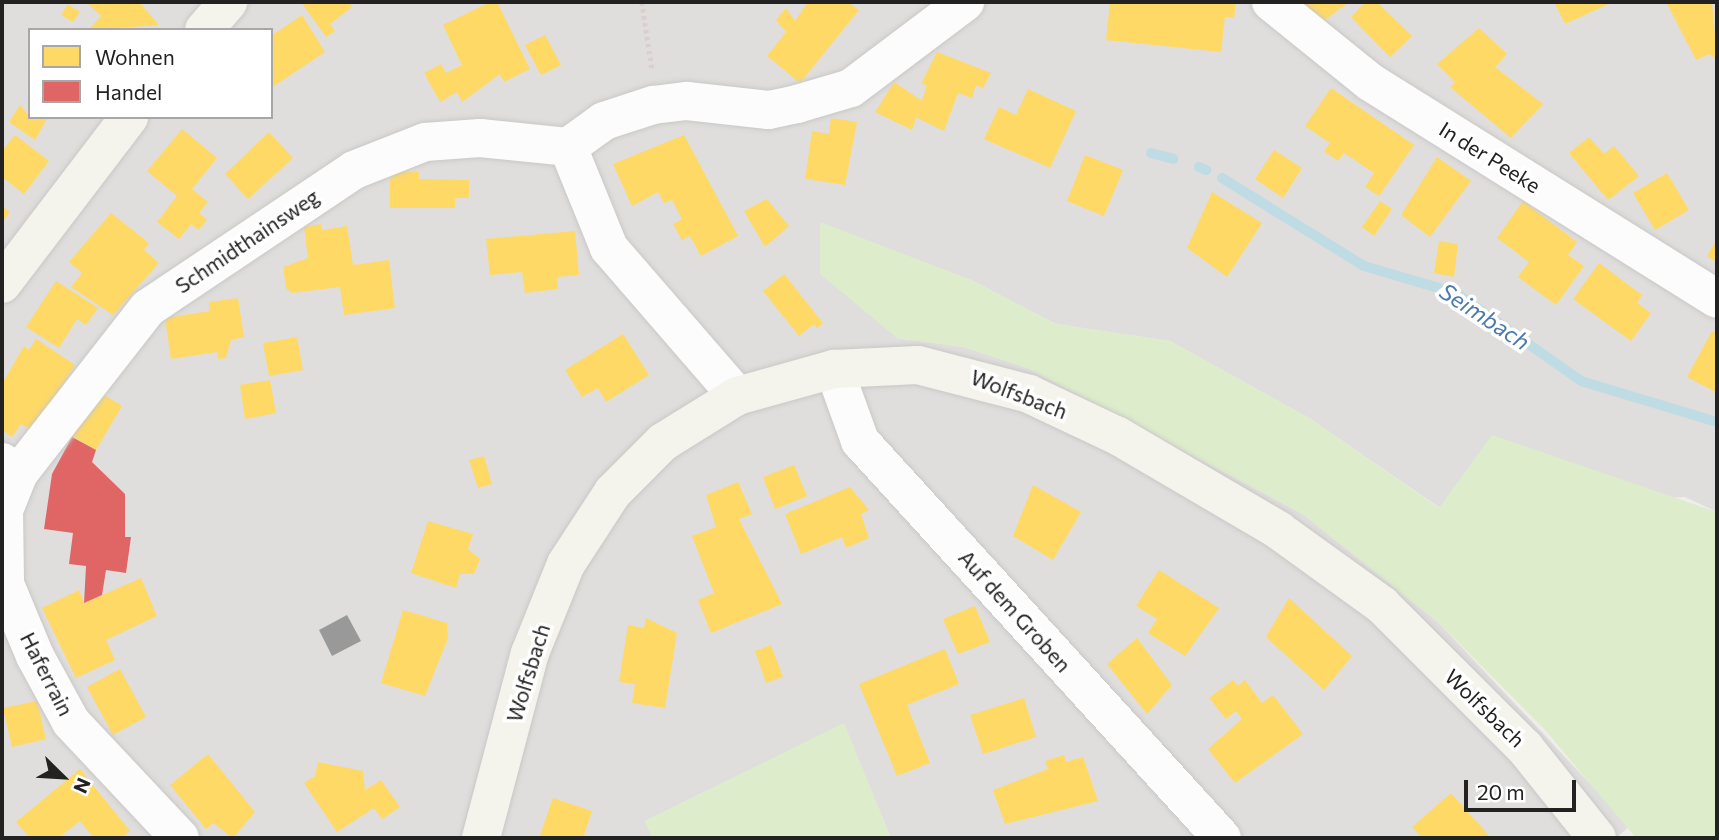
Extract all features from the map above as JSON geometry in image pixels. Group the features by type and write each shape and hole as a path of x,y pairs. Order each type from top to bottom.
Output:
{"main road":[{"path":"206,28 228,2"},
{"path":"2,284 127,119"},
{"name":"Wolfsbach","path":"481,838 530,653 589,524 663,442 737,396 834,369 918,365 982,377 1107,431 1203,483 1382,605 1525,748 1597,838"}],"street":[{"path":"737,396 609,248 568,147 604,121 653,105 687,101 769,110 851,88 965,2"},
{"name":"In der Peeke","path":"1272,2 1370,82 1717,299"},
{"name":"Schmidthainsweg","path":"10,468 148,308 354,170 425,142 481,138 568,147"},
{"name":"Auf dem Groben","path":"834,369 860,441 1222,838"},
{"name":"Haferrain","path":"10,468 4,510 5,584 35,656 71,722 180,838"}],"path":[{"path":"642,2 653,105"}],"shaded area":[{"path":"2,2 1717,2 1717,512 1685,497 1440,508 1309,418 1170,341 1056,324 969,279 896,338 964,347 1030,369 1303,514 1439,623 1630,826 1616,838 891,838 843,724 645,821 653,838 2,838"}],"green space":[{"path":"820,222 969,279 1056,324 1170,341 1309,418 1439,508 1492,435 1717,512 1717,838 1636,838 1545,730 1439,623 1303,514 1030,369 964,347 897,338 820,274"},
{"path":"844,723 891,838 653,838 645,821"}],"building: Wohnen":[{"path":"86,2 139,2 159,25 90,28 101,16"},
{"path":"301,2 349,2 352,7 330,24 335,31 326,37"},
{"path":"490,2 497,2 530,69 504,82 500,74 462,102 457,92 440,102 424,73 441,64 446,73 462,65 443,25"},
{"path":"808,2 848,2 859,10 800,83 767,56 786,32 776,20 786,8 795,21"},
{"path":"1110,2 1236,2 1234,18 1225,17 1221,52 1106,40"},
{"path":"1294,2 1349,2 1318,25"},
{"path":"1365,2 1377,2 1412,36 1390,57 1351,17"},
{"path":"1554,2 1613,2 1565,24"},
{"path":"1666,2 1712,2 1717,59 1709,54 1696,60"},
{"path":"68,4 80,12 73,22 61,15"},
{"path":"302,15 325,52 273,87 273,35"},
{"path":"1479,28 1507,54 1495,67 1543,104 1511,138 1450,87 1455,82 1437,64"},
{"path":"545,35 561,65 541,75 525,45"},
{"path":"937,52 991,73 983,88 976,85 972,98 958,93 944,131 917,118 919,110 912,130 875,112 894,82 922,101 927,85 921,84"},
{"path":"1331,88 1414,145 1379,196 1365,187 1374,173 1344,153 1338,161 1324,151 1330,143 1305,126"},
{"path":"1028,89 1076,111 1050,168 984,139 999,107 1016,115"},
{"path":"20,105 28,115 28,119 47,119 35,140 9,122"},
{"path":"831,118 857,122 845,185 805,179 812,131 829,134"},
{"path":"182,129 217,158 192,189 208,202 199,213 207,220 198,230 191,224 179,239 157,222 177,196 147,171"},
{"path":"269,132 293,158 248,199 225,174"},
{"path":"15,135 49,161 24,194 2,177 2,151"},
{"path":"684,135 738,236 701,256 690,236 682,240 673,224 682,219 672,200 664,203 658,192 632,206 613,164"},
{"path":"1589,137 1604,154 1614,146 1639,176 1608,200 1569,153"},
{"path":"1274,150 1302,168 1283,198 1255,179"},
{"path":"1085,155 1123,170 1104,216 1067,201"},
{"path":"1437,157 1471,181 1430,237 1401,215"},
{"path":"397,172 419,172 419,179 469,180 469,198 455,198 455,208 390,208 390,179"},
{"path":"1667,173 1689,210 1655,230 1633,193"},
{"path":"1212,192 1262,223 1227,277 1187,248"},
{"path":"767,199 789,226 765,247 744,211"},
{"path":"1380,201 1392,209 1374,236 1362,227"},
{"path":"1523,201 1577,242 1568,255 1584,266 1556,305 1518,277 1529,262 1497,238"},
{"path":"2,206 10,212 2,223"},
{"path":"111,213 149,243 144,250 159,263 113,315 71,287 82,273 69,262"},
{"path":"321,224 322,230 347,226 353,265 389,260 395,308 344,315 340,287 292,293 286,288 283,267 308,258 304,227"},
{"path":"575,231 579,275 557,277 558,289 525,293 522,272 490,275 486,239"},
{"path":"1717,239 1717,262 1707,256"},
{"path":"1439,241 1458,244 1454,277 1434,273"},
{"path":"1599,263 1642,295 1637,303 1651,313 1631,341 1573,299"},
{"path":"784,274 823,323 817,328 814,324 799,336 763,291"},
{"path":"56,281 98,308 86,325 77,319 59,348 26,327"},
{"path":"238,298 244,337 231,340 226,358 218,359 217,352 171,359 165,318 210,311 209,302"},
{"path":"1712,331 1717,334 1717,393 1687,377"},
{"path":"623,334 649,375 606,402 598,388 582,397 565,370"},
{"path":"297,337 303,370 269,376 263,343"},
{"path":"36,339 75,365 33,431 21,424 12,437 2,430 2,384 24,346 29,350"},
{"path":"270,380 276,413 245,419 240,385"},
{"path":"98,391 122,406 96,450 72,436"},
{"path":"484,456 492,484 478,488 469,460"},
{"path":"794,465 807,496 775,509 763,477"},
{"path":"738,482 752,514 739,519 782,604 711,633 698,600 714,593 692,536 716,527 706,495"},
{"path":"1033,485 1081,512 1053,560 1013,536"},
{"path":"850,487 869,510 861,514 869,538 846,548 842,537 801,554 785,514"},
{"path":"428,521 473,534 468,549 480,559 474,574 460,574 456,588 411,573"},
{"path":"1159,570 1219,608 1185,656 1148,633 1157,619 1136,606"},
{"path":"141,578 157,616 106,640 115,660 76,678 42,608 79,590 84,603"},
{"path":"1289,598 1352,656 1324,690 1266,637"},
{"path":"975,606 990,642 958,654 943,619"},
{"path":"403,610 447,623 448,638 425,696 381,683"},
{"path":"646,618 677,633 665,708 632,703 635,684 619,682 628,625 644,628"},
{"path":"1137,638 1172,685 1147,714 1107,664"},
{"path":"771,645 783,677 766,683 755,651"},
{"path":"945,649 959,684 907,705 930,763 897,776 859,684"},
{"path":"120,669 146,717 113,735 87,687"},
{"path":"1233,680 1238,686 1245,680 1262,703 1273,695 1303,734 1235,783 1208,749 1242,719 1236,711 1226,719 1209,698"},
{"path":"1024,698 1036,737 983,754 970,715"},
{"path":"37,701 46,739 12,747 3,708"},
{"path":"208,754 255,812 233,838 213,823 206,829 170,785"},
{"path":"1064,755 1066,762 1083,757 1098,801 1005,824 993,790 1048,769 1045,761"},
{"path":"318,762 363,771 365,790 381,780 400,807 382,819 374,808 337,832 304,783 315,776"},
{"path":"80,769 130,831 121,838 94,838 80,821 58,838 30,838 16,822"},
{"path":"1451,793 1491,838 1422,838 1412,827"},
{"path":"553,798 592,811 583,838 539,838"}],"building: Handel":[{"path":"72,437 96,450 92,462 125,494 125,537 131,537 126,573 106,570 102,595 84,603 86,566 69,564 73,533 44,529 52,474"}],"building: Industrie":[{"path":"347,615 361,641 332,656 319,630"}],"waterway":[{"name":"Seimbach","path":"1151,153 1173,159"},
{"name":"Seimbach","path":"1199,167 1206,170"},
{"name":"Seimbach","path":"1222,178 1364,266 1456,293 1581,381 1717,422"}]}
